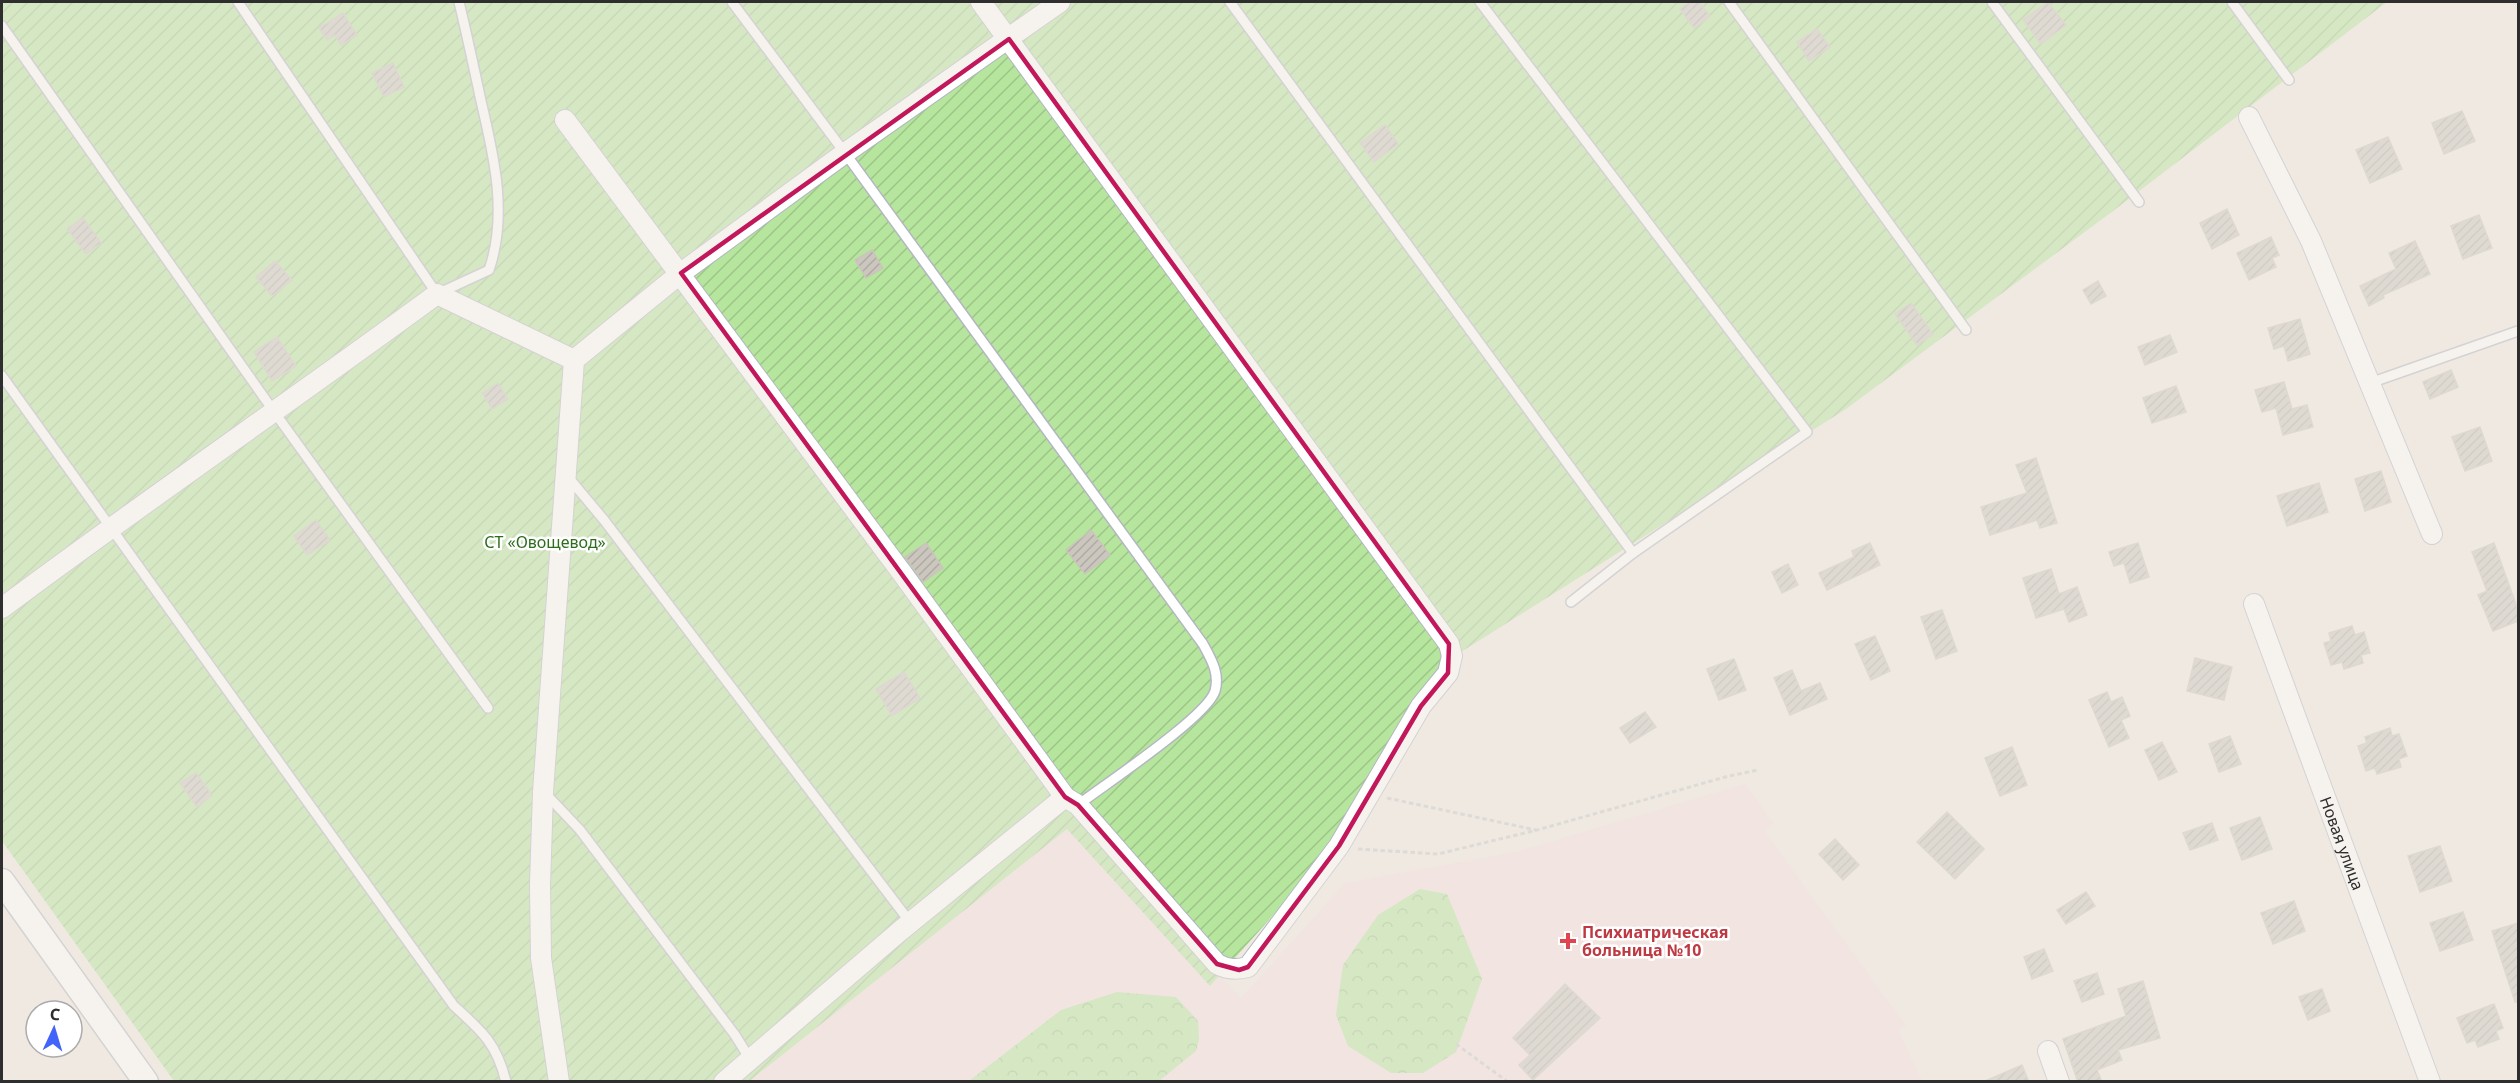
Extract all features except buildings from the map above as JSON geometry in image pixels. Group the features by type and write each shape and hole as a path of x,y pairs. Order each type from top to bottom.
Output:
{"street":[{"path":"565,120 681,273 1071,801 1217,964 1225,969 1239,970 1248,967 1339,846 1368,793 1422,706 1448,672 1452,656 1449,644 981,2"},
{"path":"560,1082 541,958 540,885 543,792 574,360 681,273 845,153 1060,2"},
{"path":"2249,117 2311,241 2432,534"},
{"path":"2,608 110,527 275,413 437,294 574,360"},
{"name":"Новая улица","path":"2254,604 2430,1082"},
{"path":"724,1082 910,922 1071,801"},
{"path":"2,881 146,1082"},
{"path":"2048,1052 2059,1082"}],"lane":[{"path":"238,2 437,294 489,270 496,250 499,216 494,159 459,2"},
{"path":"732,2 1203,644 1216,667 1215,693 1194,719 1071,801"},
{"path":"1230,2 1633,553"},
{"path":"1480,2 1807,432 1633,553 1571,602"},
{"path":"1729,2 1966,330"},
{"path":"1992,2 2139,202"},
{"path":"2232,2 2289,80"},
{"path":"2,26 275,413 488,708"},
{"path":"2370,383 2518,331"},
{"path":"2,376 454,1006 486,1036 501,1063 506,1082"},
{"path":"566,475 604,520 910,922"},
{"path":"543,792 580,831 735,1035 750,1059"}],"path":[{"path":"1339,846 1438,854 1537,830 1729,776 1758,770"},
{"path":"1368,793 1537,830"},
{"path":"1456,1044 1508,1082"}],"highlighted area":[{"path":"1009,39 1449,644 1448,673 1421,706 1339,846 1248,967 1239,970 1217,964 1078,805 1065,797 681,273"}],"shaded area":[{"name":"Психиатрическая больница №10","path":"1745,784 1773,823 1765,832 1906,1026 1898,1030 1922,1081 741,1082 1074,814 1241,998 1345,883 1516,852"}],"green space":[{"name":"СТ «Овощевод»","path":"2,2 2387,2 2113,211 1846,409 1445,662 1319,864 1210,986 1067,829 748,1082 174,1081 2,841"},
{"path":"1420,889 1447,894 1482,979 1456,1052 1423,1073 1391,1073 1348,1046 1336,1015 1343,965 1378,915"},
{"path":"1117,992 1176,997 1198,1021 1199,1040 1196,1051 1159,1081 969,1081 1061,1010"}],"place":[{"name":"Психиатрическая больница №10","path":"1568,941"}]}
